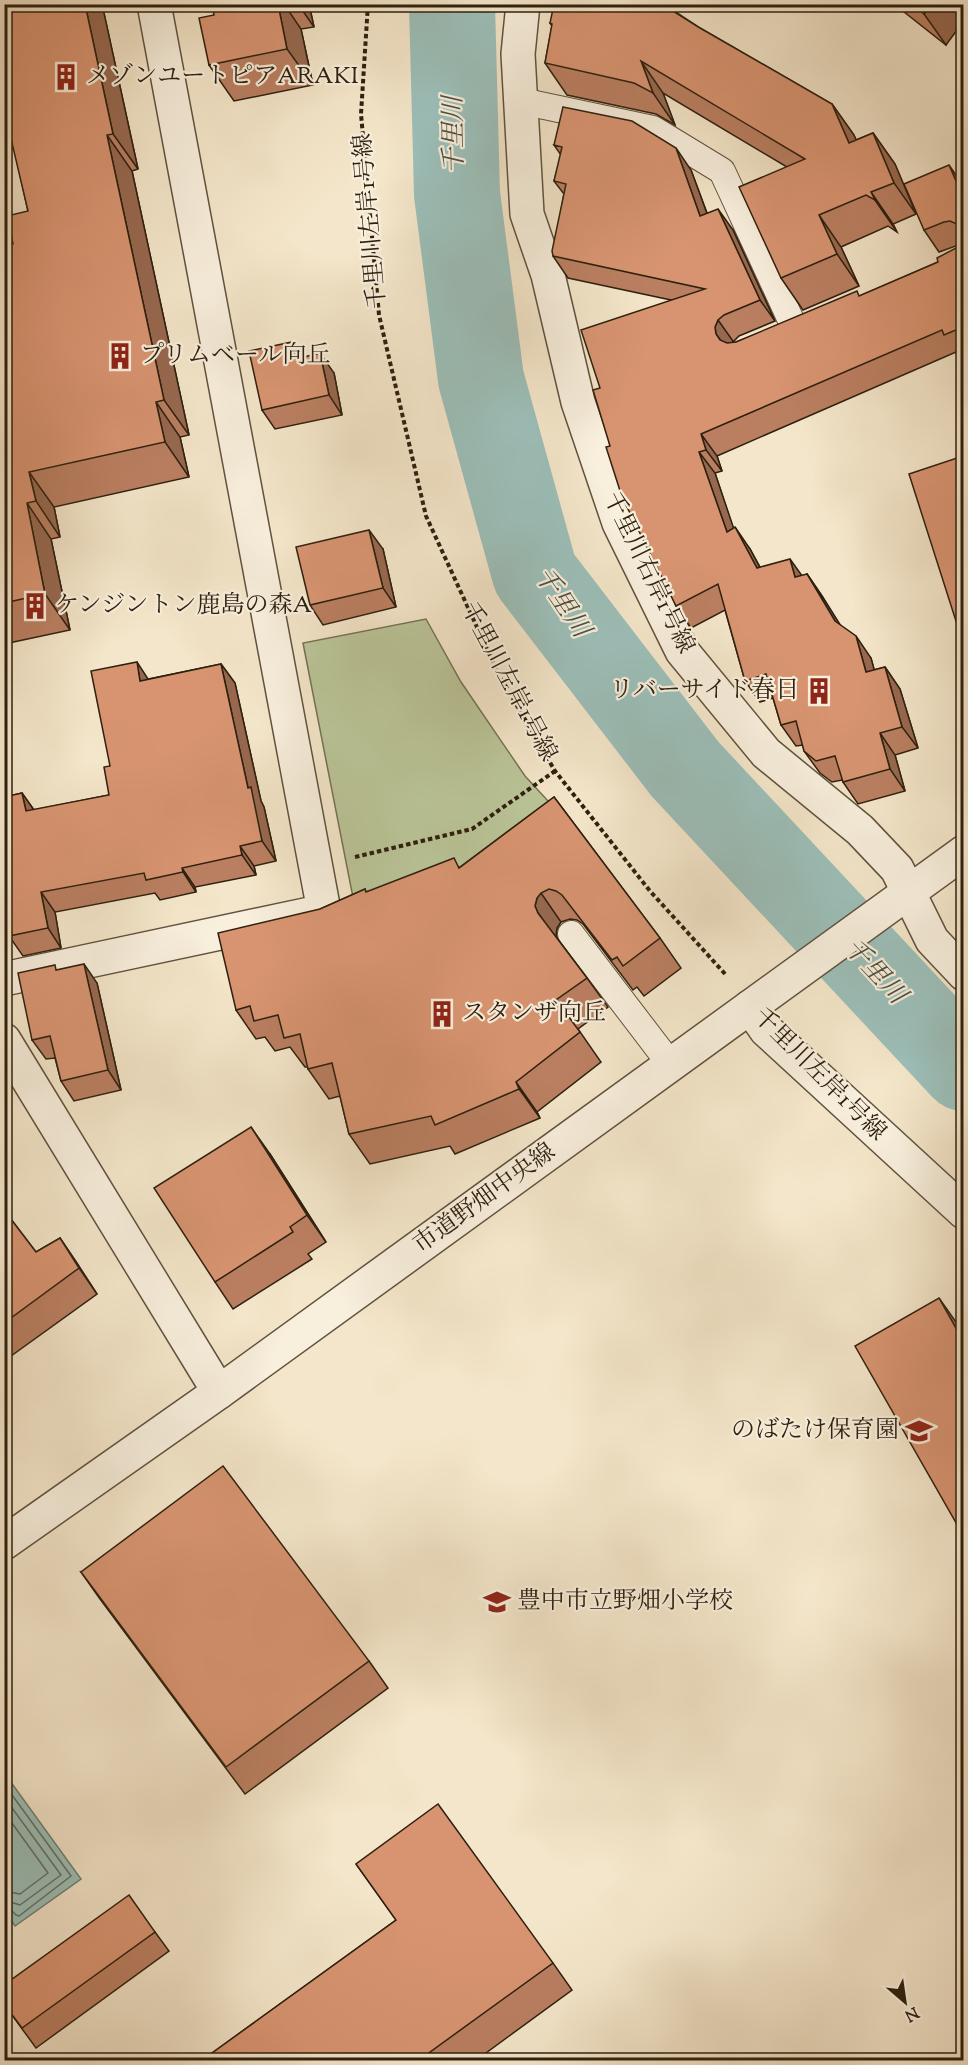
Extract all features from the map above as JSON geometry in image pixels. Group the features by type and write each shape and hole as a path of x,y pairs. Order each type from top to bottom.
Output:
{"street":[{"path":"4,979 324,911 154,4"},
{"name":"千里川右岸1号線","path":"522,4 518,54 527,214 548,275 578,402 619,523 682,651 766,753 860,830 897,869 898,900 963,974"},
{"name":"市道野畑中央線","path":"4,1544 219,1392 963,852"},
{"name":"千里川左岸1号線","path":"758,1001 766,1030 963,1212"},
{"path":"4,1040 219,1392"}],"lane":[{"path":"521,101 653,129 722,171 796,329"},
{"path":"571,934 671,1065"}],"path":[{"name":"千里川左岸1号線","path":"368,4 361,114 379,315 426,516 498,673 555,771 650,891 729,979 758,1001"},
{"path":"315,867 472,829 555,771"}],"green space":[{"path":"426,619 461,682 525,776 572,827 358,923 303,643"}],"water":[{"path":"5,1774 81,1879 15,1926 5,1911"}],"building":[{"path":"4,4 85,4 113,134 107,135 164,400 156,402 165,442 29,472 36,501 27,503 45,594 4,603 4,246 13,244 7,216 28,211 4,109"},
{"path":"212,4 278,4 287,49 209,65 199,18 214,15"},
{"path":"554,4 667,4 668,8 700,28 832,104 849,143 873,133 894,183 871,192 875,200 866,195 819,215 837,254 781,278 739,187 805,159 641,61 653,93 634,83 545,63"},
{"path":"912,4 931,4 924,14"},
{"path":"563,107 632,121 676,148 700,216 718,209 760,300 724,315 718,320 715,327 716,334 720,340 727,343 736,342 857,291 859,296 938,262 937,258 960,246 963,238 963,327 944,335 942,330 701,434 706,450 699,452 727,532 735,527 757,568 790,559 795,577 807,574 835,621 856,636 866,672 885,667 902,727 880,733 890,769 843,782 835,756 816,761 804,751 796,721 781,725 766,674 745,681 718,584 676,606 622,497 606,447 610,446 593,390 600,388 581,330 705,289 553,256 552,251 566,184 554,181 562,147 554,145"},
{"path":"949,165 963,197 963,236 957,224 950,221 924,230 904,184"},
{"path":"292,342 296,359 320,353 329,395 262,410 249,351"},
{"path":"963,456 963,643 909,474"},
{"path":"369,530 383,588 310,605 296,547"},
{"path":"137,662 140,681 221,664 262,841 240,846 242,855 182,868 183,872 146,880 144,873 41,892 48,928 9,936 6,922 4,922 4,797 22,793 26,811 109,795 104,767 110,766 91,671"},
{"path":"554,797 660,938 623,966 617,957 612,960 562,895 549,889 541,893 535,906 538,913 587,978 556,1000 580,1032 516,1082 519,1089 435,1125 431,1116 349,1134 332,1063 308,1069 300,1034 284,1038 278,1015 254,1021 250,1006 236,1010 218,933 320,909 365,889 366,892 454,858 459,868"},
{"path":"84,964 108,1070 61,1081 50,1036 32,1040 18,973 55,965 56,970"},
{"path":"251,1127 307,1215 290,1227 293,1232 215,1282 154,1188"},
{"path":"4,1210 36,1252 60,1238 79,1268 4,1323"},
{"path":"939,1298 963,1341 963,1535 855,1346"},
{"path":"223,1466 369,1661 226,1767 81,1572"},
{"path":"438,1804 553,1963 419,2060 415,2056 409,2061 201,2061 396,1920 356,1864"},
{"path":"129,1895 155,1932 22,2028 4,2004 4,1985"}],"waterway":[{"name":"千里川","path":"452,4 457,194 481,379 535,574 685,769 964,1068"}],"place":[{"name":"メゾンユートピアARAKI","path":"66,77"},
{"name":"プリムベール向丘","path":"120,356"},
{"name":"ケンジントン鹿島の森A","path":"35,606"},
{"name":"リバーサイド春日","path":"819,691"},
{"name":"スタンザ向丘","path":"442,1014"},
{"name":"のばたけ保育園","path":"919,1431"},
{"name":"豊中市立野畑小学校","path":"497,1602"}]}
